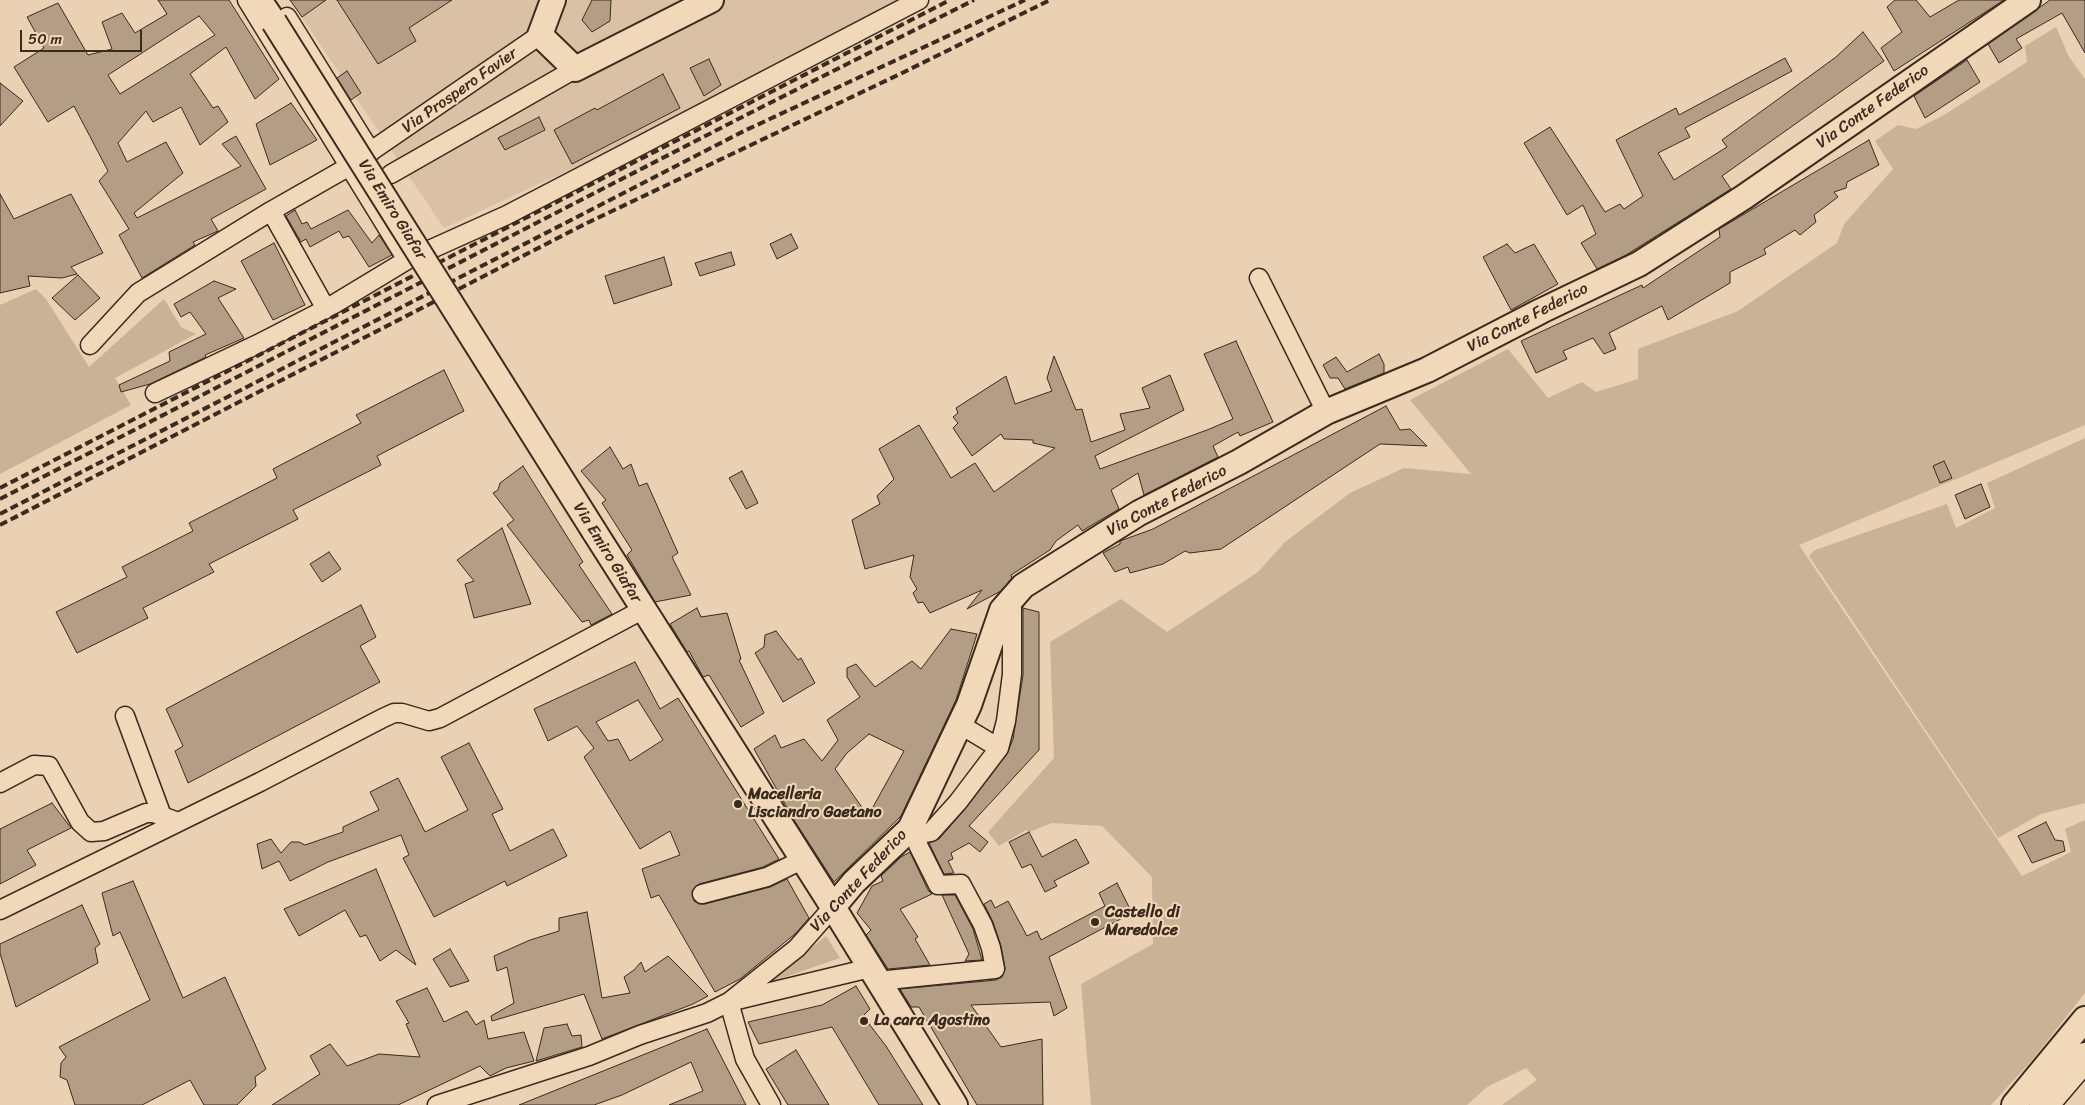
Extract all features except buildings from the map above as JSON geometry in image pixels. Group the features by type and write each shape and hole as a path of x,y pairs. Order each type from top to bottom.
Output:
{"highway":[{"path":"2044,1105 2085,1057"},
{"path":"2059,1105 2085,1073"}],"street":[{"path":"247,0 348,167 407,260"},
{"name":"Via Emiro Giafar","path":"259,0 280,19 642,610 833,907 955,1105"},
{"path":"553,0 540,35 575,69"},
{"path":"391,174 575,69 711,0"},
{"path":"155,393 258,344 326,308 407,260 507,215 919,0"},
{"name":"Via Conte Federico","path":"437,1105 589,1056 640,1035 707,1013 730,1002 797,948 854,882 909,837 910,829 969,705 1002,610 1023,586 1139,513 1239,462 1326,412 1427,370 1541,311 1639,264 1744,197 2028,0"},
{"path":"280,19 371,152"},
{"name":"Via Prospero Favier","path":"90,345 138,293 271,211 348,167 540,35"},
{"path":"271,211 326,308"},
{"path":"1259,278 1326,412"},
{"path":"909,837 931,832 958,802 999,748 1006,721 1012,674 1012,598"},
{"path":"0,910 170,819 389,715 402,714 429,721 440,718 642,610"},
{"path":"125,716 170,819"},
{"path":"959,724 999,748"},
{"path":"0,783 34,765 48,766 80,822 91,832 104,831 146,814 170,819"},
{"path":"771,1105 745,1059 730,1002 874,974 994,969 992,948 961,884 938,885 918,845 909,837"},
{"path":"702,894 767,877 802,860"},
{"path":"2014,1105 2085,1019"}],"shaded area":[{"path":"290,0 908,0 664,126 444,228"},
{"path":"2056,27 2069,57 2085,79 2085,425 1799,545 2022,876 2071,852 2065,829 2085,820 2085,993 2033,1059 1991,1105 1502,1105 1537,1080 1526,1068 1487,1087 1467,1105 1091,1105 1081,984 1153,944 1152,877 1102,826 1052,823 1029,832 1026,830 999,846 988,832 1054,758 1050,642 1121,599 1167,632 1258,572 1285,542 1350,493 1404,468 1471,474 1410,400 1508,349 1548,398 1582,382 1596,392 1638,379 1638,349 1738,311 1837,243 1844,224 1893,169 1875,141 1898,125 1916,129 1944,115 2027,62 2025,46"},
{"path":"36,289 46,299 89,367 164,299 181,327 196,334 115,378 131,405 0,474 0,305"},
{"path":"2085,438 2085,803 2041,814 1998,838 1809,556 1815,550 1947,504 1956,528 1995,508 1987,483"},
{"path":"826,936 840,958 768,983"}],"railway":[{"path":"0,488 950,0"},
{"path":"0,499 750,113 974,0"},
{"path":"0,514 744,131 1025,0"},
{"path":"0,525 587,223 900,74 1050,0"}],"place":[{"name":"Macelleria Lisciandro Gaetano","path":"738,804"},
{"name":"Castello di Maredolce","path":"1095,922"},
{"name":"La cara Agostino","path":"864,1021"}]}
